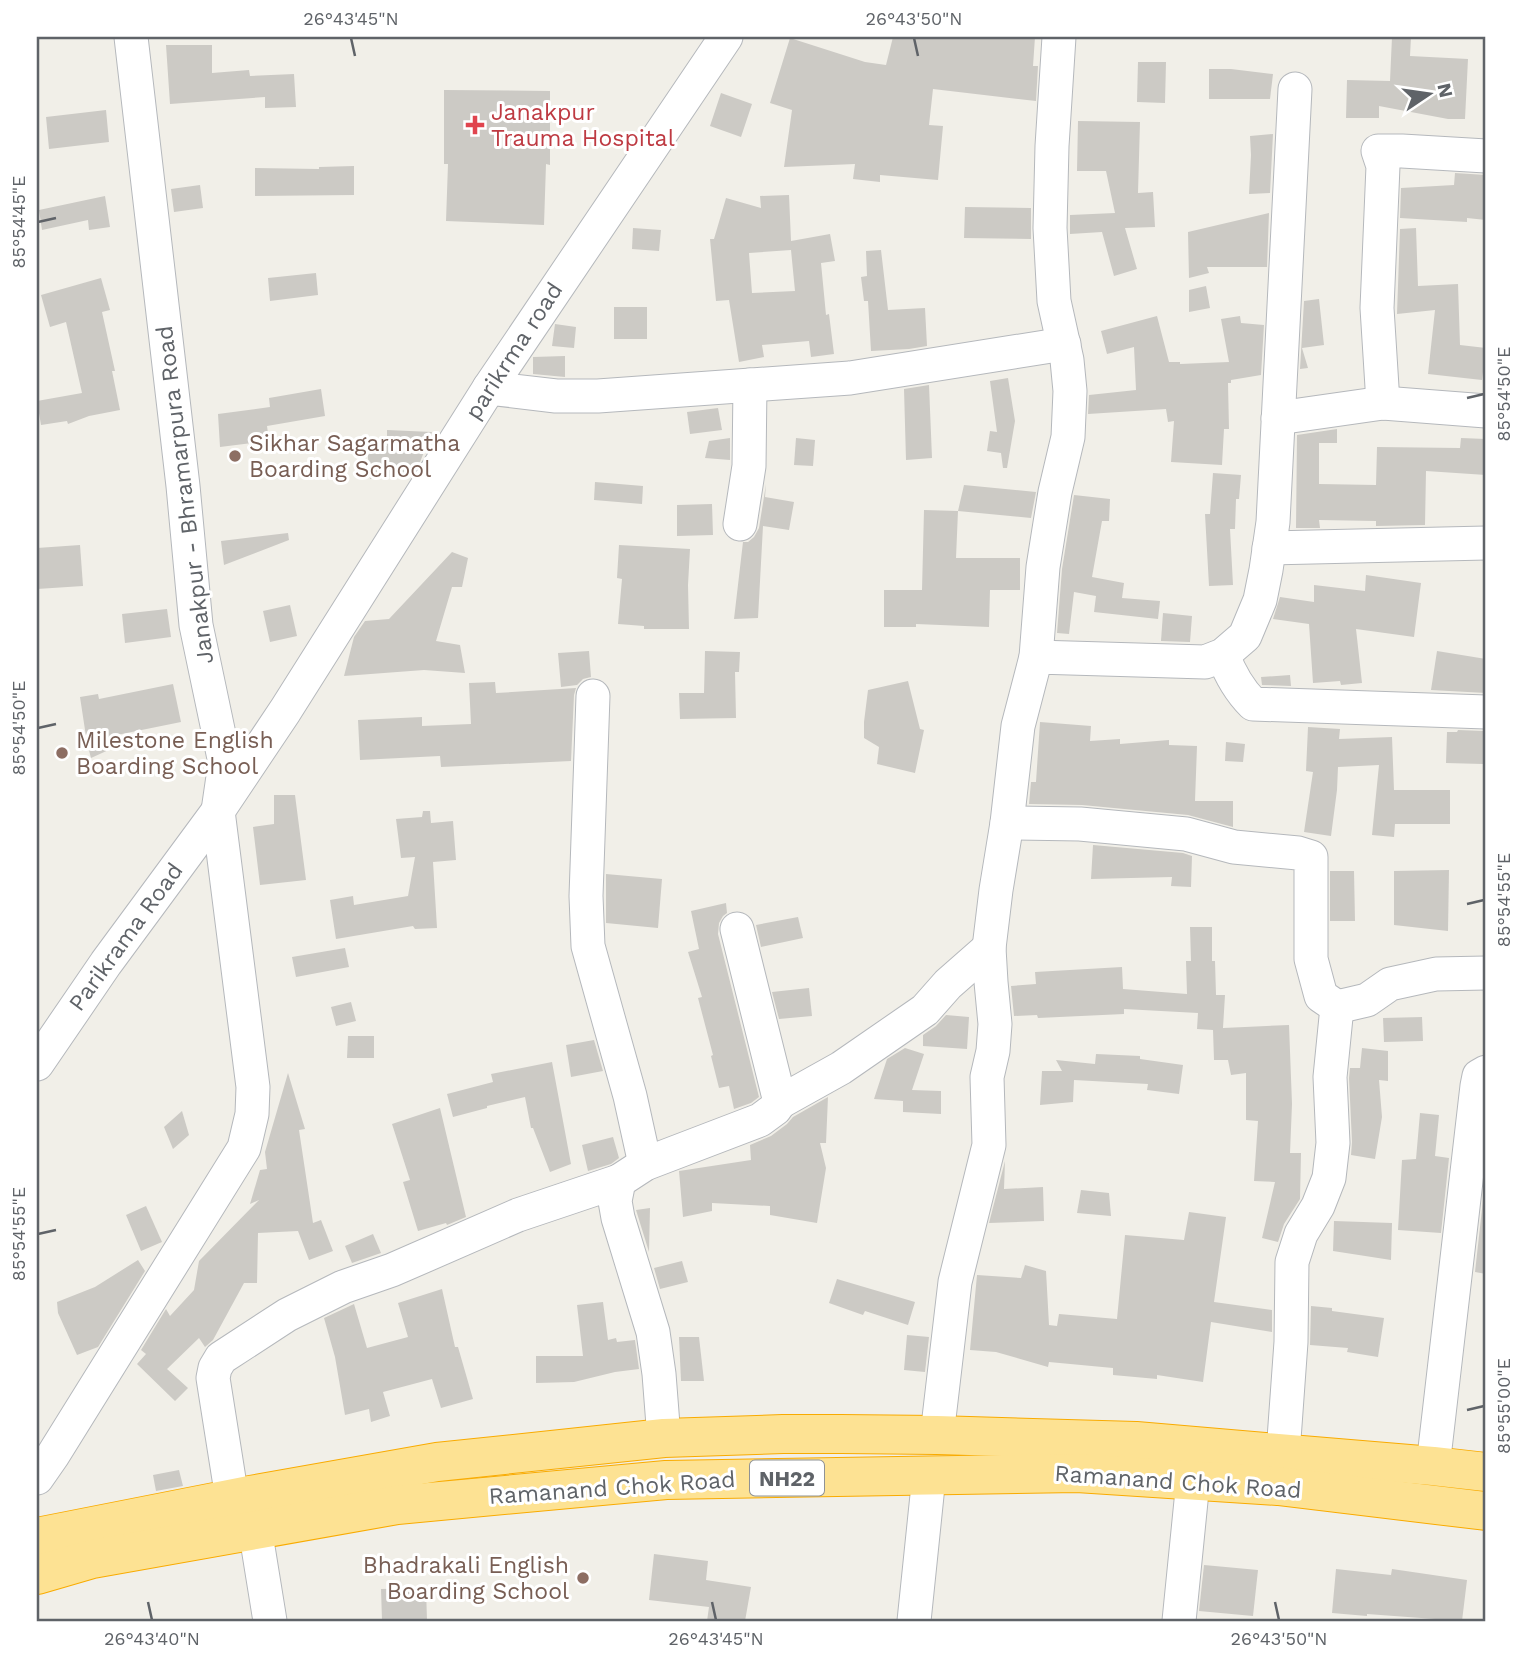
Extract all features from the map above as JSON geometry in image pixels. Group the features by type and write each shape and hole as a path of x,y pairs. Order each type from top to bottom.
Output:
{"highway":[{"name":"Ramanand Chok Road","path":"37,1537 246,1507 437,1462 664,1438 783,1434 1136,1441 1486,1472"},
{"name":"Ramanand Chok Road","path":"37,1575 246,1507 397,1505 666,1480 1077,1473 1278,1486 1486,1511"}],"street":[{"name":"Janakpur - Bhramarpura Road","path":"37,1478 244,1148 252,1114 253,1087 218,811 225,763 196,625 183,486 131,37"},
{"name":"parikrma road","path":"218,811 285,711 489,388 726,37"},
{"path":"937,1435 955,1282 989,1145 987,1077 996,1024 990,982 989,948 1018,726 1036,657 1043,567 1055,492 1068,437 1070,391 1055,301 1050,228 1059,37"},
{"path":"1036,657 1205,662 1223,655 1245,636 1260,600 1273,522 1295,89"},
{"path":"1383,403 1377,308 1383,166 1378,151 1486,156"},
{"path":"489,388 556,396 598,396 850,378 1063,344"},
{"path":"740,524 749,466 750,385"},
{"path":"1278,418 1383,403 1486,411"},
{"path":"1269,548 1486,543"},
{"path":"1223,655 1239,690 1252,704 1486,712"},
{"path":"593,696 586,896 588,946 630,1096 632,1172 615,1201 653,1332 664,1438"},
{"name":"Parikrama Road","path":"37,1064 106,963 218,811"},
{"path":"1007,823 1080,824 1186,834 1234,847 1298,853 1311,857 1311,958 1321,996 1337,1007 1367,1000 1390,984 1436,974 1486,973"},
{"path":"737,929 780,1102"},
{"path":"270,1621 246,1507 213,1378 215,1367 221,1359 287,1315 342,1287 392,1270 518,1215 760,1120 780,1102 841,1068 925,1010 948,984 989,948"},
{"path":"1283,1453 1291,1342 1292,1262 1301,1234 1318,1206 1329,1178 1333,1143 1330,1077 1337,1007"},
{"path":"1433,1466 1477,1086 1479,1076 1486,1072"},
{"path":"914,1621 929,1476"},
{"path":"1179,1621 1194,1481"}],"building":[{"path":"893,37 1035,37 1033,66 1038,66 1036,101 933,89 929,125 943,126 938,180 880,175 880,182 853,179 855,164 784,167 792,110 770,103 790,38 865,62 886,65"},
{"path":"1392,37 1411,37 1410,56 1468,59 1465,119 1448,119 1379,106 1379,118 1346,118 1347,80 1390,81"},
{"path":"166,45 212,45 212,73 249,70 250,76 294,74 296,107 265,108 265,97 170,104"},
{"path":"1138,62 1166,62 1165,103 1137,102"},
{"path":"1209,69 1273,74 1270,99 1209,99"},
{"path":"444,90 550,91 550,165 546,164 544,225 446,221 448,164 444,164"},
{"path":"721,93 752,104 741,137 710,126"},
{"path":"106,110 109,142 49,149 46,117"},
{"path":"1078,121 1140,122 1138,193 1153,192 1155,227 1125,228 1137,269 1114,276 1102,232 1070,234 1070,215 1115,213 1106,171 1077,171"},
{"path":"1273,134 1270,193 1249,194 1250,136"},
{"path":"354,166 354,195 255,196 255,168 319,169"},
{"path":"1455,173 1486,175 1486,220 1467,218 1467,222 1400,218 1401,188 1454,185"},
{"path":"200,185 203,208 174,212 171,189"},
{"path":"789,195 791,241 830,234 835,261 821,263 826,315 829,314 834,354 811,357 809,341 762,345 764,357 739,362 729,300 716,301 710,239 714,239 726,198 761,208 760,196","holes":["791,250 795,291 752,293 749,253"]},
{"path":"105,196 110,227 89,230 88,220 42,230 39,210"},
{"path":"965,207 1031,208 1031,239 964,238"},
{"path":"1269,213 1267,267 1207,267 1209,273 1189,278 1188,232"},
{"path":"633,228 661,230 659,251 632,249"},
{"path":"1416,228 1418,286 1458,284 1460,345 1486,348 1482,380 1428,374 1435,310 1397,314 1400,229"},
{"path":"881,250 888,310 925,308 927,346 871,351 868,301 864,301 861,277 867,276 866,251"},
{"path":"316,273 318,295 270,301 268,278"},
{"path":"101,278 110,310 102,312 115,371 112,371 120,410 89,416 68,424 67,421 41,425 37,401 82,393 66,322 50,327 41,295"},
{"path":"1206,286 1210,308 1189,312 1189,290"},
{"path":"1319,299 1324,345 1302,348 1308,368 1300,369 1304,301"},
{"path":"614,307 647,307 647,339 614,339"},
{"path":"1157,316 1169,362 1180,364 1229,362 1221,319 1240,316 1241,323 1264,325 1261,375 1231,380 1231,383 1228,383 1229,429 1224,429 1222,465 1171,462 1174,421 1168,422 1166,409 1088,414 1089,395 1136,390 1134,347 1107,354 1101,331"},
{"path":"555,324 576,327 574,348 552,346"},
{"path":"565,356 565,377 533,374 533,357"},
{"path":"1008,378 1015,421 1007,468 1003,468 1001,453 987,451 990,431 997,432 990,381"},
{"path":"929,385 932,458 906,460 904,389"},
{"path":"321,389 325,416 267,426 269,441 220,447 218,414 270,407 269,398"},
{"path":"718,408 722,430 690,434 687,412"},
{"path":"1337,429 1337,443 1319,443 1319,484 1376,485 1377,447 1460,448 1461,438 1486,439 1486,475 1426,471 1425,525 1376,526 1376,521 1319,520 1320,528 1296,528 1297,435"},
{"path":"387,430 432,432 420,462 411,475 370,479 367,447 387,446"},
{"path":"730,438 730,460 705,458 709,441"},
{"path":"796,438 815,440 813,466 794,465"},
{"path":"1213,473 1241,475 1239,499 1236,499 1235,529 1230,529 1233,585 1209,586 1205,514 1210,514"},
{"path":"595,482 643,486 642,504 594,500"},
{"path":"766,484 765,497 794,502 789,530 763,526 758,618 734,619 743,542 754,537 759,528"},
{"path":"964,485 1036,492 1031,518 958,511"},
{"path":"1074,495 1110,499 1109,521 1102,521 1092,577 1124,583 1122,598 1160,601 1158,619 1094,612 1096,596 1074,592 1069,634 1057,633 1062,569"},
{"path":"712,504 713,535 677,536 677,505"},
{"path":"924,510 958,511 956,558 1020,558 1020,590 990,590 989,627 916,624 916,627 884,627 884,590 922,590"},
{"path":"288,533 289,540 224,565 221,541"},
{"path":"80,545 83,586 37,589 37,548"},
{"path":"619,545 690,549 689,629 644,629 644,626 618,624 622,579 617,578"},
{"path":"452,552 468,558 462,587 452,587 436,641 460,645 465,673 424,670 344,676 354,637 365,621 389,619"},
{"path":"1366,575 1421,583 1414,637 1356,629 1362,683 1313,683 1309,624 1273,619 1280,597 1314,602 1314,585 1365,591"},
{"path":"290,605 297,636 270,642 263,611"},
{"path":"167,609 171,637 125,643 122,614"},
{"path":"1163,613 1192,616 1190,642 1161,641"},
{"path":"589,651 591,677 583,679 577,685 561,687 558,653"},
{"path":"705,651 740,652 739,672 735,672 736,718 680,719 679,693 704,693"},
{"path":"1437,651 1486,659 1486,693 1431,690"},
{"path":"1290,675 1291,686 1262,685 1261,677"},
{"path":"908,681 920,729 924,730 915,773 877,764 879,747 864,738 868,690"},
{"path":"495,682 496,693 576,688 571,761 441,767 440,756 360,760 358,720 422,717 422,726 471,724 469,683"},
{"path":"173,684 181,722 112,736 113,748 91,758 80,697 98,694 99,699"},
{"path":"1040,722 1091,726 1090,741 1120,739 1120,744 1169,740 1169,745 1197,746 1195,801 1233,801 1233,827 1188,815 1082,805 1029,804 1031,782 1036,782"},
{"path":"1308,727 1340,729 1339,739 1392,737 1394,790 1450,790 1450,824 1395,824 1394,837 1372,835 1379,765 1338,767 1331,836 1304,832 1313,772 1306,771"},
{"path":"1484,731 1483,764 1446,763 1447,732"},
{"path":"1226,742 1245,744 1243,762 1225,761"},
{"path":"274,795 295,795 306,880 260,885 253,827 274,824"},
{"path":"423,811 430,811 431,823 453,821 456,860 433,862 437,928 415,929 413,926 336,939 330,900 353,896 354,905 408,896 415,857 401,858 396,819 422,817"},
{"path":"1093,845 1192,856 1191,887 1171,886 1172,877 1091,879"},
{"path":"1449,870 1448,931 1394,925 1394,871"},
{"path":"1330,871 1354,871 1355,921 1330,921"},
{"path":"606,874 662,879 658,928 606,923"},
{"path":"726,903 727,913 719,923 718,934 759,1097 734,1109 729,1086 719,1088 698,998 702,997 688,952 699,949 691,911"},
{"path":"798,917 803,938 761,947 756,925"},
{"path":"1190,927 1212,927 1216,995 1225,995 1223,1028 1289,1025 1292,1104 1290,1153 1301,1153 1300,1199 1284,1224 1278,1242 1262,1238 1275,1182 1254,1181 1258,1121 1246,1120 1246,1073 1231,1075 1228,1060 1214,1060 1213,1030 1197,1029 1198,1013 1124,1009 1124,1014 1038,1018 1037,1015 1014,1016 1011,986 1036,984 1035,972 1122,967 1123,989 1187,994 1186,961 1191,961"},
{"path":"345,948 349,967 296,977 292,957"},
{"path":"809,988 812,1016 779,1019 772,992"},
{"path":"351,1002 356,1021 336,1026 331,1007"},
{"path":"946,1015 969,1017 967,1049 923,1046 923,1035"},
{"path":"1422,1017 1423,1041 1384,1042 1383,1018"},
{"path":"348,1036 374,1036 374,1058 347,1058"},
{"path":"594,1040 603,1071 571,1077 566,1045"},
{"path":"905,1048 924,1054 912,1090 941,1091 941,1114 903,1112 903,1101 874,1099 887,1059"},
{"path":"1362,1048 1388,1051 1388,1081 1379,1080 1382,1117 1375,1159 1351,1155 1350,1068 1360,1068"},
{"path":"1096,1054 1140,1056 1140,1059 1183,1065 1179,1094 1147,1090 1148,1084 1074,1080 1073,1102 1040,1105 1042,1071 1062,1071 1056,1060 1095,1064"},
{"path":"552,1062 571,1164 550,1172 531,1128 525,1097 453,1117 447,1094 493,1082 491,1074"},
{"path":"288,1073 305,1129 299,1130 313,1223 321,1220 333,1251 309,1260 298,1231 258,1233 257,1283 244,1283 213,1340 205,1347 199,1338 167,1369 188,1388 175,1401 137,1364 146,1354 141,1350 166,1309 170,1316 194,1290 199,1261 259,1200 250,1204 260,1170 267,1169 265,1152"},
{"path":"828,1097 826,1143 820,1143 826,1168 817,1223 770,1215 770,1206 712,1203 712,1211 683,1217 679,1171 751,1160 750,1145 771,1136 793,1117"},
{"path":"440,1108 466,1217 447,1225 446,1223 418,1231 403,1182 410,1180 392,1124"},
{"path":"182,1111 189,1135 173,1149 164,1127"},
{"path":"1420,1113 1439,1115 1435,1156 1449,1158 1441,1233 1398,1230 1402,1160 1416,1159"},
{"path":"613,1137 619,1158 611,1164 588,1171 582,1145"},
{"path":"1005,1161 1004,1189 1043,1187 1044,1221 989,1223"},
{"path":"1486,1173 1486,1274 1475,1272"},
{"path":"1081,1190 1109,1193 1111,1216 1077,1213"},
{"path":"146,1206 162,1242 141,1251 126,1215"},
{"path":"650,1208 649,1252 636,1210"},
{"path":"1189,1212 1226,1217 1214,1302 1272,1310 1272,1332 1211,1322 1203,1382 1157,1375 1157,1379 1113,1375 1113,1368 1049,1362 1048,1367 996,1352 970,1350 977,1275 1021,1278 1025,1265 1046,1271 1049,1325 1057,1326 1059,1314 1117,1319 1125,1235 1184,1240"},
{"path":"1334,1221 1392,1223 1391,1260 1333,1251"},
{"path":"373,1234 381,1253 352,1263 345,1246"},
{"path":"138,1260 145,1271 98,1347 77,1355 58,1313 57,1302 95,1287"},
{"path":"682,1261 688,1282 660,1289 654,1268"},
{"path":"837,1279 915,1302 908,1325 865,1311 863,1315 829,1303"},
{"path":"442,1289 455,1347 458,1347 473,1399 441,1408 432,1379 383,1392 390,1416 371,1422 369,1409 345,1415 335,1357 324,1318 354,1304 367,1348 408,1337 398,1303"},
{"path":"603,1302 608,1340 635,1340 639,1369 574,1382 536,1383 536,1356 583,1356 577,1305"},
{"path":"1311,1306 1384,1318 1378,1357 1347,1352 1348,1348 1310,1345"},
{"path":"907,1335 929,1337 925,1372 904,1370"},
{"path":"679,1337 699,1337 704,1381 681,1381"},
{"path":"179,1470 183,1486 156,1491 153,1475"},
{"path":"654,1554 708,1561 706,1580 751,1587 745,1621 707,1621 709,1607 649,1600"},
{"path":"1204,1565 1258,1570 1253,1616 1199,1611"},
{"path":"1336,1569 1391,1575 1392,1569 1467,1580 1462,1621 1332,1613"},
{"path":"426,1588 427,1621 382,1621 381,1589"}],"place":[{"name":"Janakpur Trauma Hospital","path":"475,125"},
{"name":"Sikhar Sagarmatha Boarding School","path":"235,456"},
{"name":"Milestone English Boarding School","path":"62,753"},
{"name":"Bhadrakali English Boarding School","path":"583,1578"}]}
